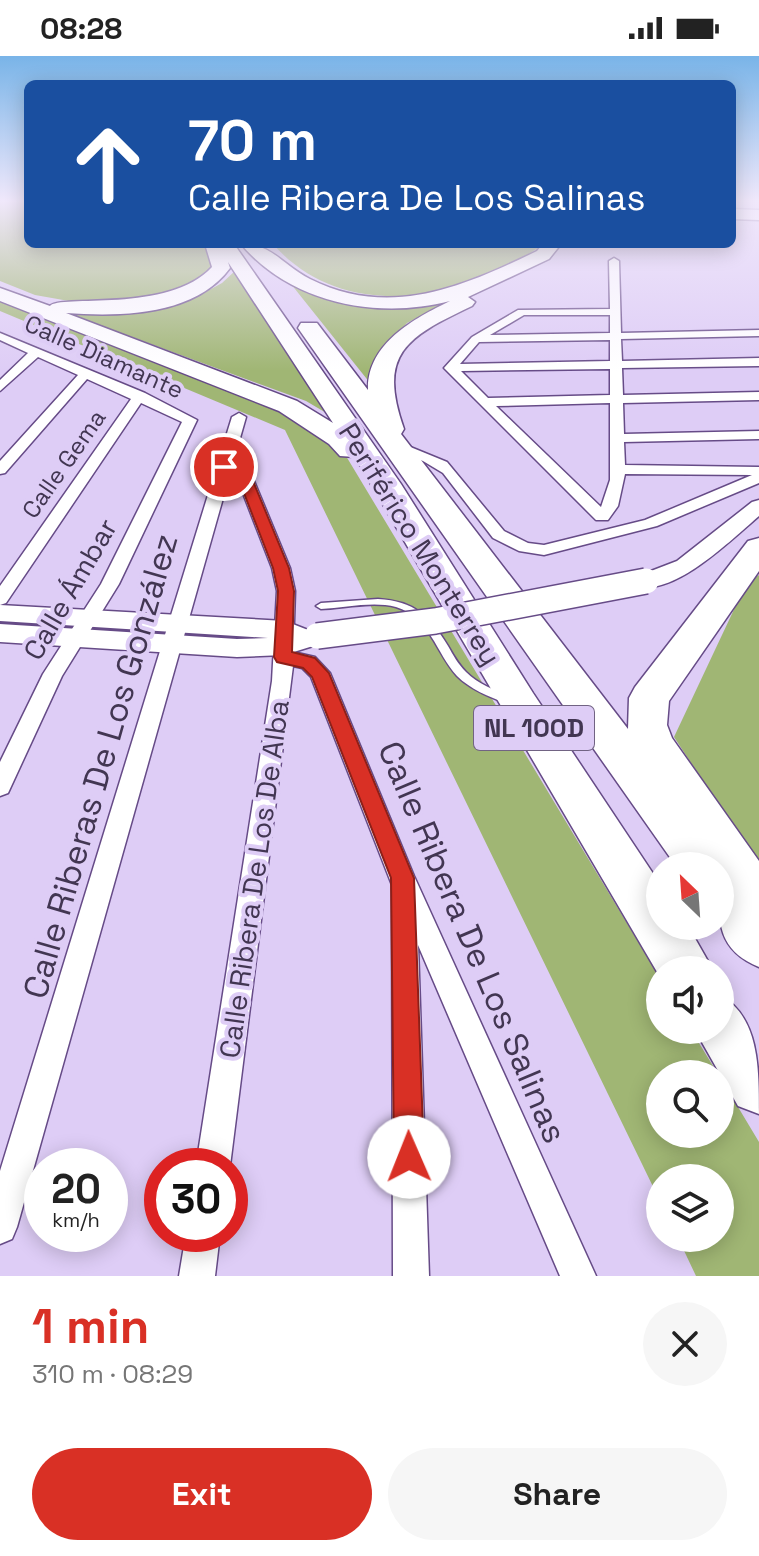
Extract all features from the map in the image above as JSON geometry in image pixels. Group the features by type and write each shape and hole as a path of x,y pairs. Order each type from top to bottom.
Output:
{"highway":[{"path":"0,286 64,307 101,308 151,303 192,291 216,276 222,264 219,257"},
{"name":"Periférico Monterrey","path":"235,257 394,458 693,852"},
{"name":"Periférico Monterrey","path":"259,257 394,458 519,704 677,956"},
{"path":"265,257 307,286 343,298 391,302 460,293 539,257"},
{"path":"394,458 380,389 384,362 394,349 435,317 553,257"},
{"path":"0,294 288,406 338,438 394,458"},
{"path":"759,548 649,698 647,725 653,744 759,903"},
{"path":"734,907 759,941"},
{"path":"733,1044 759,1085"}],"street":[{"path":"450,368 602,517 610,506 618,475 614,261"},
{"path":"450,368 476,339 522,312 615,312"},
{"path":"476,339 759,333"},
{"name":"Calle Diamante","path":"0,336 190,420"},
{"path":"0,387 36,352"},
{"path":"450,368 759,362"},
{"path":"0,470 85,374"},
{"name":"Calle Gema","path":"0,599 140,396"},
{"path":"482,402 759,396"},
{"name":"Calle Riberas De Los González","path":"0,1227 239,417"},
{"name":"Calle Ámbar","path":"0,786 53,674 110,584 190,420"},
{"path":"617,438 759,435"},
{"path":"394,458 452,473 487,526 527,549 544,550 651,523 757,479"},
{"name":"Calle Ribera De Los De Alba","path":"216,1148 295,642 281,568 246,481 224,467"},
{"path":"618,475 757,479"},
{"path":"0,613 82,628 295,642 435,621 646,581 685,566 759,506"},
{"path":"0,633 82,628"},
{"name":"Calle Ribera De Los Salinas","path":"295,642 308,662 320,673 402,878 578,1276"},
{"path":"402,878 411,1276"},
{"path":"197,1276 200,1252"}],"lane":[{"path":"321,606 393,603 414,610 442,640 459,671 476,686 519,704"}],"green space":[{"path":"0,257 212,257 215,269 170,296 86,304 35,295 0,281"},
{"path":"287,257 524,257 477,280 442,291 405,296 369,295 334,286 301,269"},
{"path":"236,270 328,414 306,401 42,304 81,313 172,302 202,294 222,283"},
{"path":"287,279 339,302 460,297 407,323 373,364 374,388"},
{"path":"0,299 289,412 346,456 647,956 646,1044 700,1044 709,1060 646,1060 646,1148 734,1148 734,1100 759,1142 759,1276 696,1276 685,1252 734,1252 734,1164 646,1164 646,1172 285,430 0,311"},
{"path":"759,575 759,867 674,737 746,584"}],"route":[{"path":"224,467 235,471 246,481 285,579 283,657 308,662 320,673 402,878 409,1157"}]}
